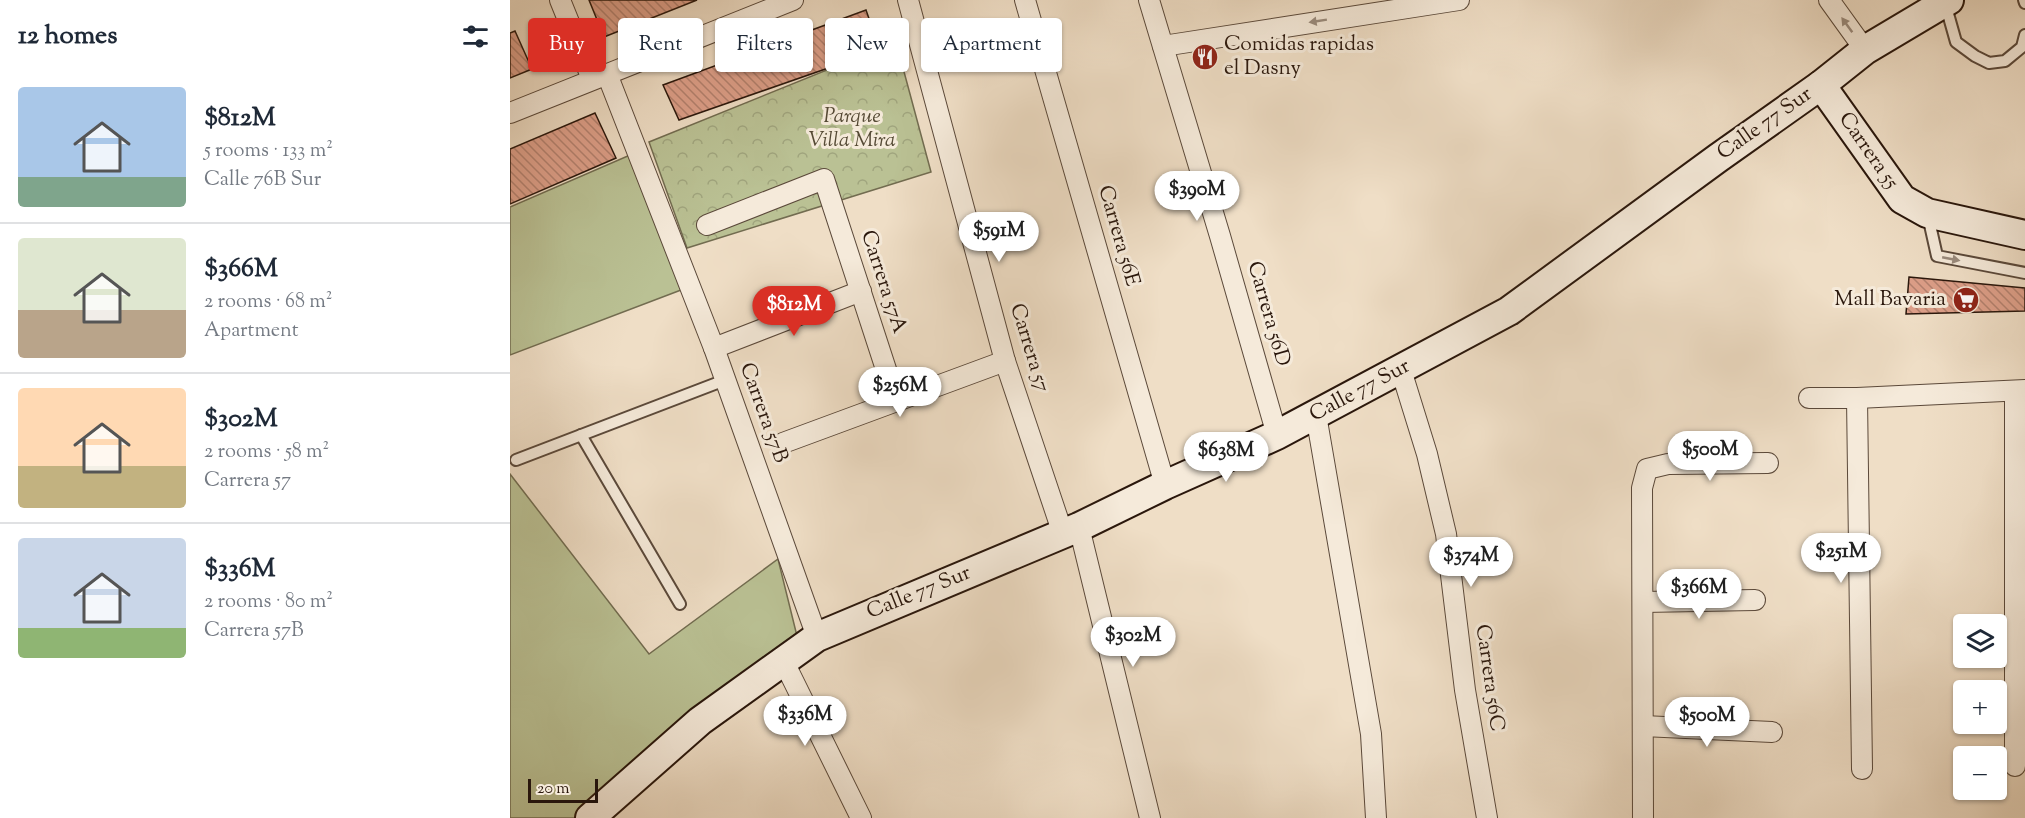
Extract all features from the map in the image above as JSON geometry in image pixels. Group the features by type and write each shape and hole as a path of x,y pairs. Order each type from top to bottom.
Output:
{"street":[{"name":"Carrera 57B","path":"560,0 599,76 714,348 817,637"},
{"path":"510,113 793,0"},
{"name":"Carrera 57","path":"908,0 1005,361 1071,531 1150,818"},
{"name":"Carrera 56E","path":"1025,0 1165,485"},
{"name":"Carrera 56D","path":"1149,0 1277,435"},
{"path":"1163,46 1459,0"},
{"path":"1829,0 1865,50"},
{"name":"Calle 77 Sur","path":"590,818 700,721 817,637 1071,531 1165,485 1277,435 1509,310 1821,85 1865,50 1946,1"},
{"name":"Carrera 55","path":"1821,85 1902,199 1927,213 2025,235"},
{"name":"Carrera 57A","path":"707,225 824,179 896,400"},
{"path":"714,348 861,291"},
{"path":"783,443 1005,361"},
{"name":"Carrera 56C","path":"1401,370 1427,454 1446,534 1465,690 1487,818"},
{"path":"1809,398 2020,391 2015,766"},
{"path":"1857,398 1862,769"},
{"path":"1316,416 1371,734 1376,818"},
{"path":"1643,818 1642,488 1647,469 1668,464 1768,463"},
{"path":"1643,602 1755,600"},
{"path":"783,660 861,818"},
{"path":"1643,726 1772,732"}],"lane":[{"path":"1946,1 1956,42 1989,63 2005,61 2022,47 2025,35"},
{"path":"1927,213 1936,256 2025,273"},
{"path":"516,460 726,380"},
{"path":"581,435 681,604"}],"green space":[{"name":"Parque Villa Mira","path":"825,71 904,72 931,172 687,248 649,142"},
{"path":"630,155 681,290 510,355 510,207"},
{"path":"510,474 649,654 778,559 797,636 578,818 510,818"}],"building":[{"path":"589,0 697,0 652,18 618,18 618,31 606,36 606,18 596,18"},
{"path":"866,10 869,18 844,18"},
{"path":"825,25 825,69 679,120 663,85 715,66 715,72 813,72 813,30"},
{"path":"515,31 528,60 528,71 510,78 510,33"},
{"path":"595,113 616,158 510,204 510,149"},
{"name":"Mall Bavaria","path":"1909,277 2025,288 2025,311 1906,314"}],"place":[{"name":"Comidas rapidas el Dasny","path":"1205,57"},
{"name":"Mall Bavaria","path":"1966,300"}]}
